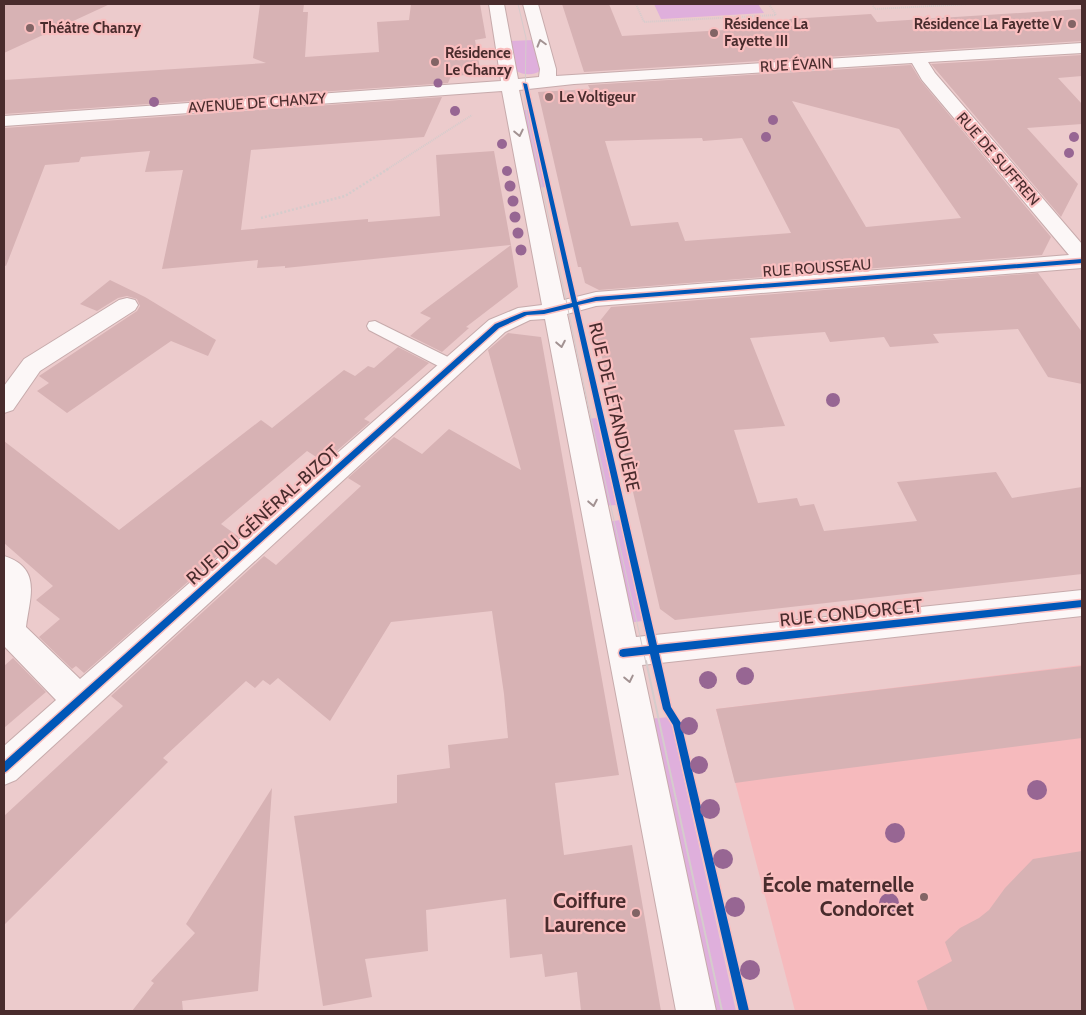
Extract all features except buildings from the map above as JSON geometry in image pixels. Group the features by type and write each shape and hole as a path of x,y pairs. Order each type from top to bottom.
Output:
{"street":[{"path":"496,4 554,310 696,1011"},
{"path":"530,4 548,69 547,82"},
{"name":"RUE ÉVAIN","path":"510,85 1082,48"},
{"name":"RUE DE SUFFREN","path":"918,58 928,76 1016,183 1035,201 1082,257"},
{"name":"AVENUE DE CHANZY","path":"4,121 510,85"},
{"name":"RUE ROUSSEAU","path":"554,310 596,299 1082,261"},
{"path":"4,404 32,365 127,305"},
{"name":"RUE DU GÉNÉRAL-BIZOT","path":"4,768 497,326 516,316 554,310"},
{"path":"4,568 17,578 10,632 79,700"},
{"name":"RUE CONDORCET","path":"623,653 1082,603"}],"lane":[{"path":"375,326 452,366"}],"path":[{"path":"636,4 644,22 776,15 769,4"},
{"path":"872,4 875,8 969,4"},
{"path":"261,218 345,196 475,114"}],"shaded area":[{"path":"654,4 758,4 764,13 661,19"},
{"path":"534,40 541,70 529,74 516,71 510,41"},
{"path":"521,110 529,110 546,187 537,188"},
{"path":"597,418 616,505 603,506 585,419"},
{"path":"620,520 642,621 628,623 607,522"},
{"name":"École maternelle Condorcet","path":"1082,665 1082,1011 795,1011 716,709"},
{"path":"670,717 736,1011 709,1011 648,719"}],"tram line":[{"path":"518,4 526,38 525,105 589,409 646,663"},
{"path":"646,661 722,1011"}],"cycle path":[{"name":"RUE DE LÉTANDUÈRE","path":"525,84 667,709 677,723 744,1011"},
{"path":"4,768 497,326 526,313 544,312 596,299 1082,261"},
{"path":"623,653 1082,603"}],"place":[{"name":"Résidence La Fayette V","path":"1072,24"},
{"name":"Théâtre Chanzy","path":"30,28"},
{"name":"Résidence La Fayette III","path":"714,33"},
{"name":"Résidence Le Chanzy","path":"435,62"},
{"name":"Le Voltigeur","path":"549,97"},
{"name":"École maternelle Condorcet","path":"924,897"},
{"name":"Coiffure Laurence","path":"636,913"}]}
